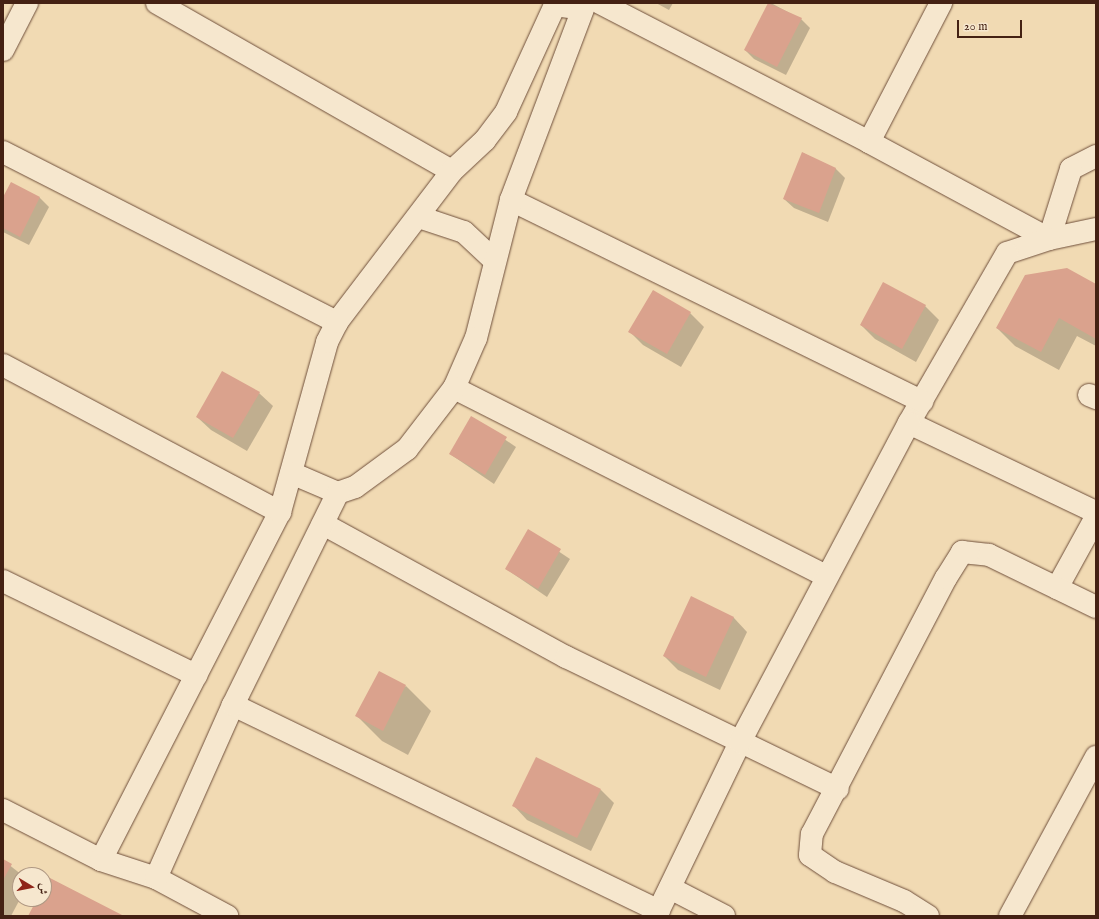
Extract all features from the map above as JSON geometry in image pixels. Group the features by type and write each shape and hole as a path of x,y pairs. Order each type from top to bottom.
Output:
{"street":[{"path":"3,50 27,3"},
{"path":"157,3 452,171"},
{"path":"869,142 941,3"},
{"path":"102,860 280,512 327,342 337,322 452,171 485,140 506,112 555,4 589,5 869,142 1049,239"},
{"path":"291,473 338,493 355,487 407,449 454,388 476,338 511,200 589,5"},
{"path":"3,152 337,322"},
{"path":"1049,239 1071,169 1096,156"},
{"path":"511,200 922,401"},
{"path":"418,217 464,232 495,261"},
{"path":"233,705 658,914 740,742 826,576 909,423 1007,254 1049,239 1096,230"},
{"path":"3,365 280,512"},
{"path":"454,388 826,576"},
{"path":"909,423 1096,512"},
{"path":"156,878 233,705 300,565 323,524 338,493"},
{"path":"1057,588 1096,517"},
{"path":"323,524 566,657 838,788"},
{"path":"928,916 900,909 835,872 810,855 812,834 838,788 946,578 962,552 989,555 1096,607"},
{"path":"3,581 196,675"},
{"path":"1010,916 1096,757"},
{"path":"3,810 102,860 156,878 227,916"},
{"path":"670,888 724,916"}],"building":[{"path":"768,3 802,18 777,67 744,50"},
{"path":"802,152 836,168 819,213 783,199"},
{"path":"11,182 40,197 20,237 3,228 3,197"},
{"path":"1067,268 1096,284 1096,339 1059,318 1041,352 996,328 1025,275"},
{"path":"883,282 926,305 902,349 860,325"},
{"path":"653,290 691,312 667,354 628,332"},
{"path":"222,371 260,392 233,438 196,417"},
{"path":"471,416 507,437 485,475 449,454"},
{"path":"528,529 561,549 538,589 505,569"},
{"path":"691,596 734,617 706,677 663,656"},
{"path":"379,671 406,685 383,731 355,716"},
{"path":"536,757 601,789 577,838 512,806"},
{"path":"3,859 12,864 3,880"},
{"path":"52,879 124,916 28,916 33,907 52,907"}]}
